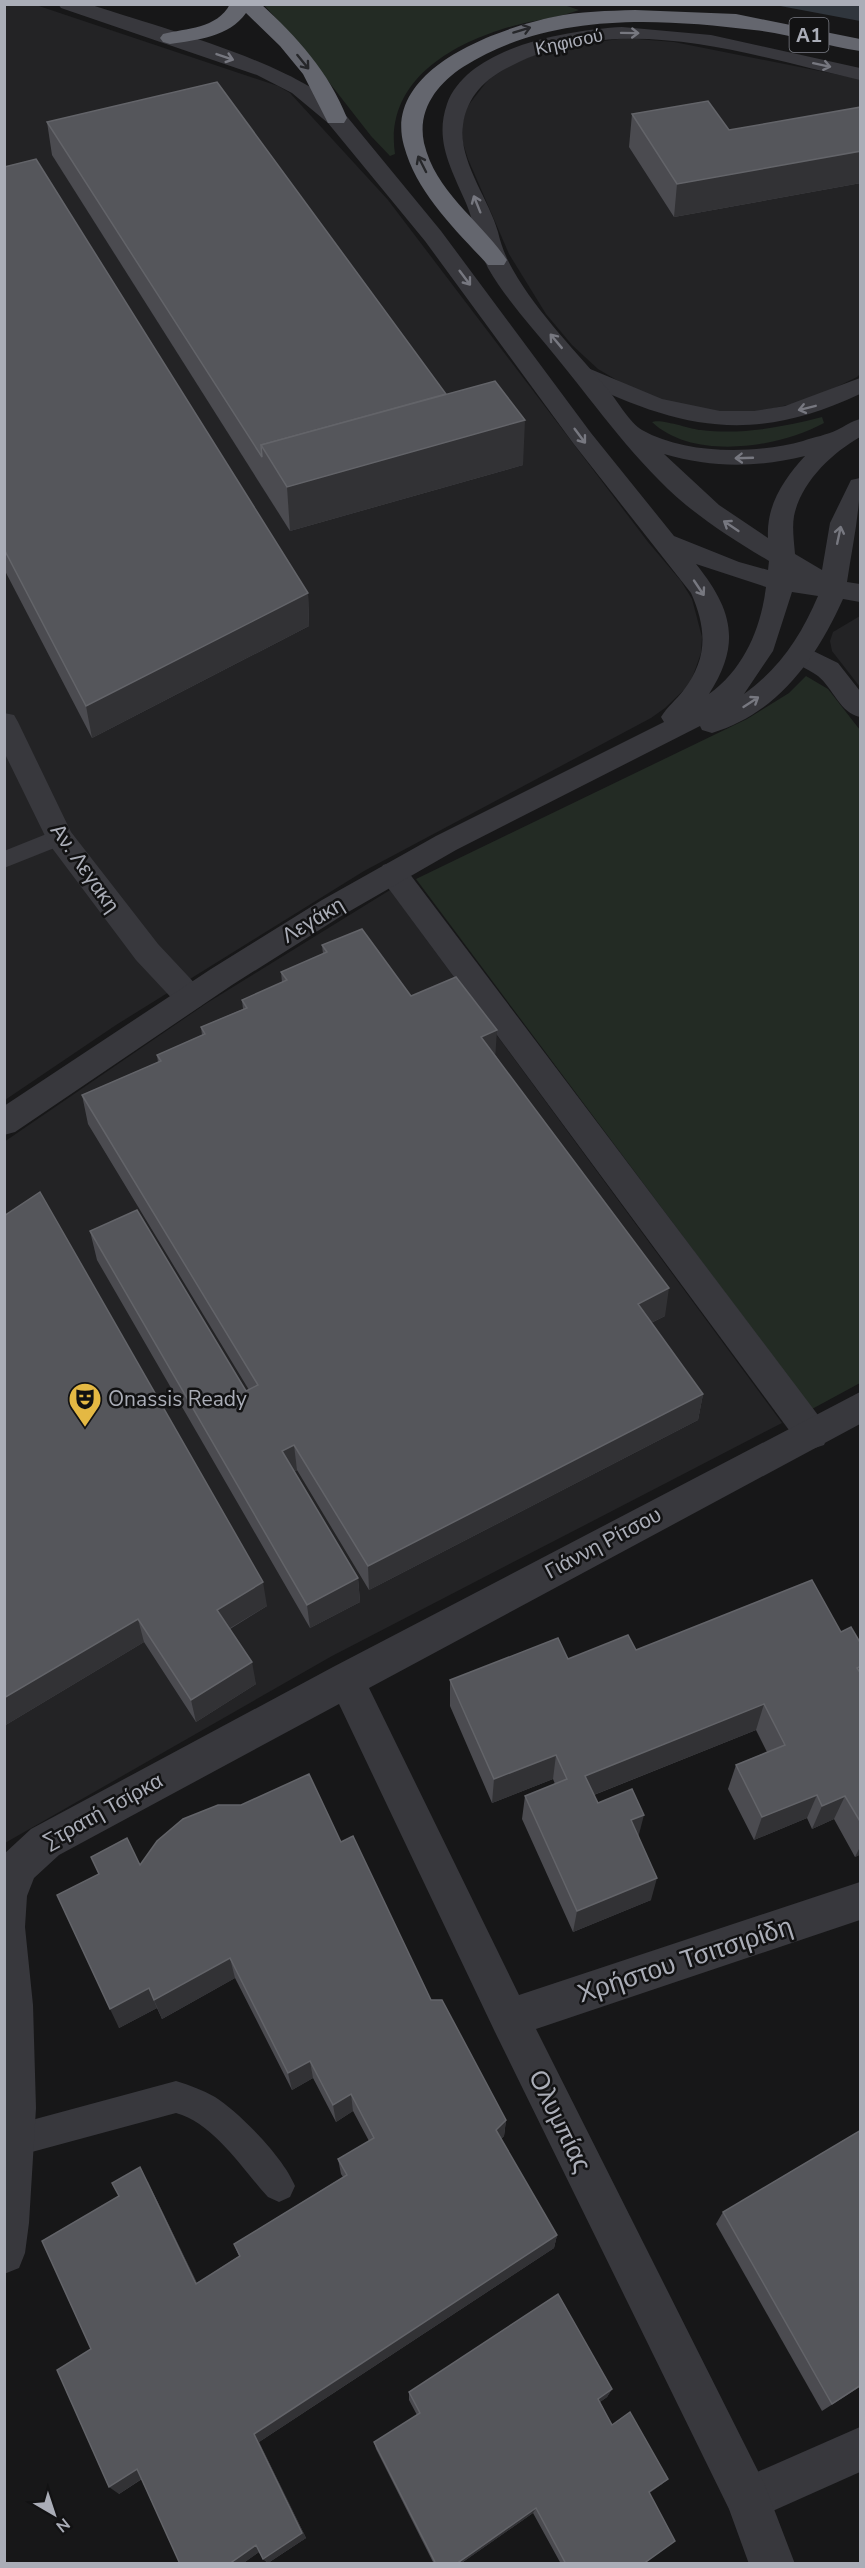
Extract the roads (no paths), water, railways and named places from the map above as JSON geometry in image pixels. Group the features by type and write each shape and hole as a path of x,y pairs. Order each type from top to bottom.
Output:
{"highway":[{"path":"170,38 193,34 224,24 233,17 240,4"},
{"path":"248,4 303,62 327,96 336,118"},
{"name":"Α1","path":"664,4 861,45"},
{"path":"496,260 441,195 420,164 414,146 411,129 418,101 436,75 482,45 505,35 572,20 637,15 756,24"}],"street":[{"path":"68,4 170,38 282,80 299,89 336,118 433,236 582,438 703,591 716,619 716,642 712,665 699,692 675,717 639,747"},
{"name":"Κηφισού","path":"781,569 671,477 536,317 496,260 479,206 458,160 453,143 452,124 462,96 491,68 507,59 546,44 608,34 652,34 732,46 861,74"},
{"path":"583,373 657,407 717,419 764,418 785,414 816,406 861,385"},
{"path":"639,747 726,695 742,678 769,633 781,569 780,528 783,510 806,469 851,431"},
{"path":"634,434 663,447 692,455 722,459 757,458 792,451 851,431"},
{"path":"639,747 716,721 744,707 769,690 801,654 817,629 833,589 838,534 849,502 861,486"},
{"path":"664,541 730,568 781,569 833,589 861,593"},
{"path":"801,654 828,670 861,708"},
{"name":"Αν. Λεγακη","path":"6,727 59,837 140,944 190,998"},
{"name":"Λεγάκη","path":"4,1123 291,932 447,842 639,747"},
{"path":"393,873 812,1434"},
{"name":"Γιάννη Ρίτσου","path":"346,1679 861,1407"},
{"name":"Ολυμπίας","path":"346,1679 509,2018 748,2499 772,2564"},
{"name":"Στρατή Τσίρκα","path":"4,2253 17,2140 14,2015 5,1921 7,1896 18,1867 28,1854 45,1842 346,1679"},
{"name":"Χρήστου Τσιτσιρίδη","path":"509,2018 861,1901"},
{"path":"748,2499 861,2449"}],"lane":[{"path":"4,860 59,837"},
{"path":"17,2140 176,2097 190,2099 207,2109 279,2186"}],"place":[{"name":"Onassis Ready","path":"85,1428"}]}
